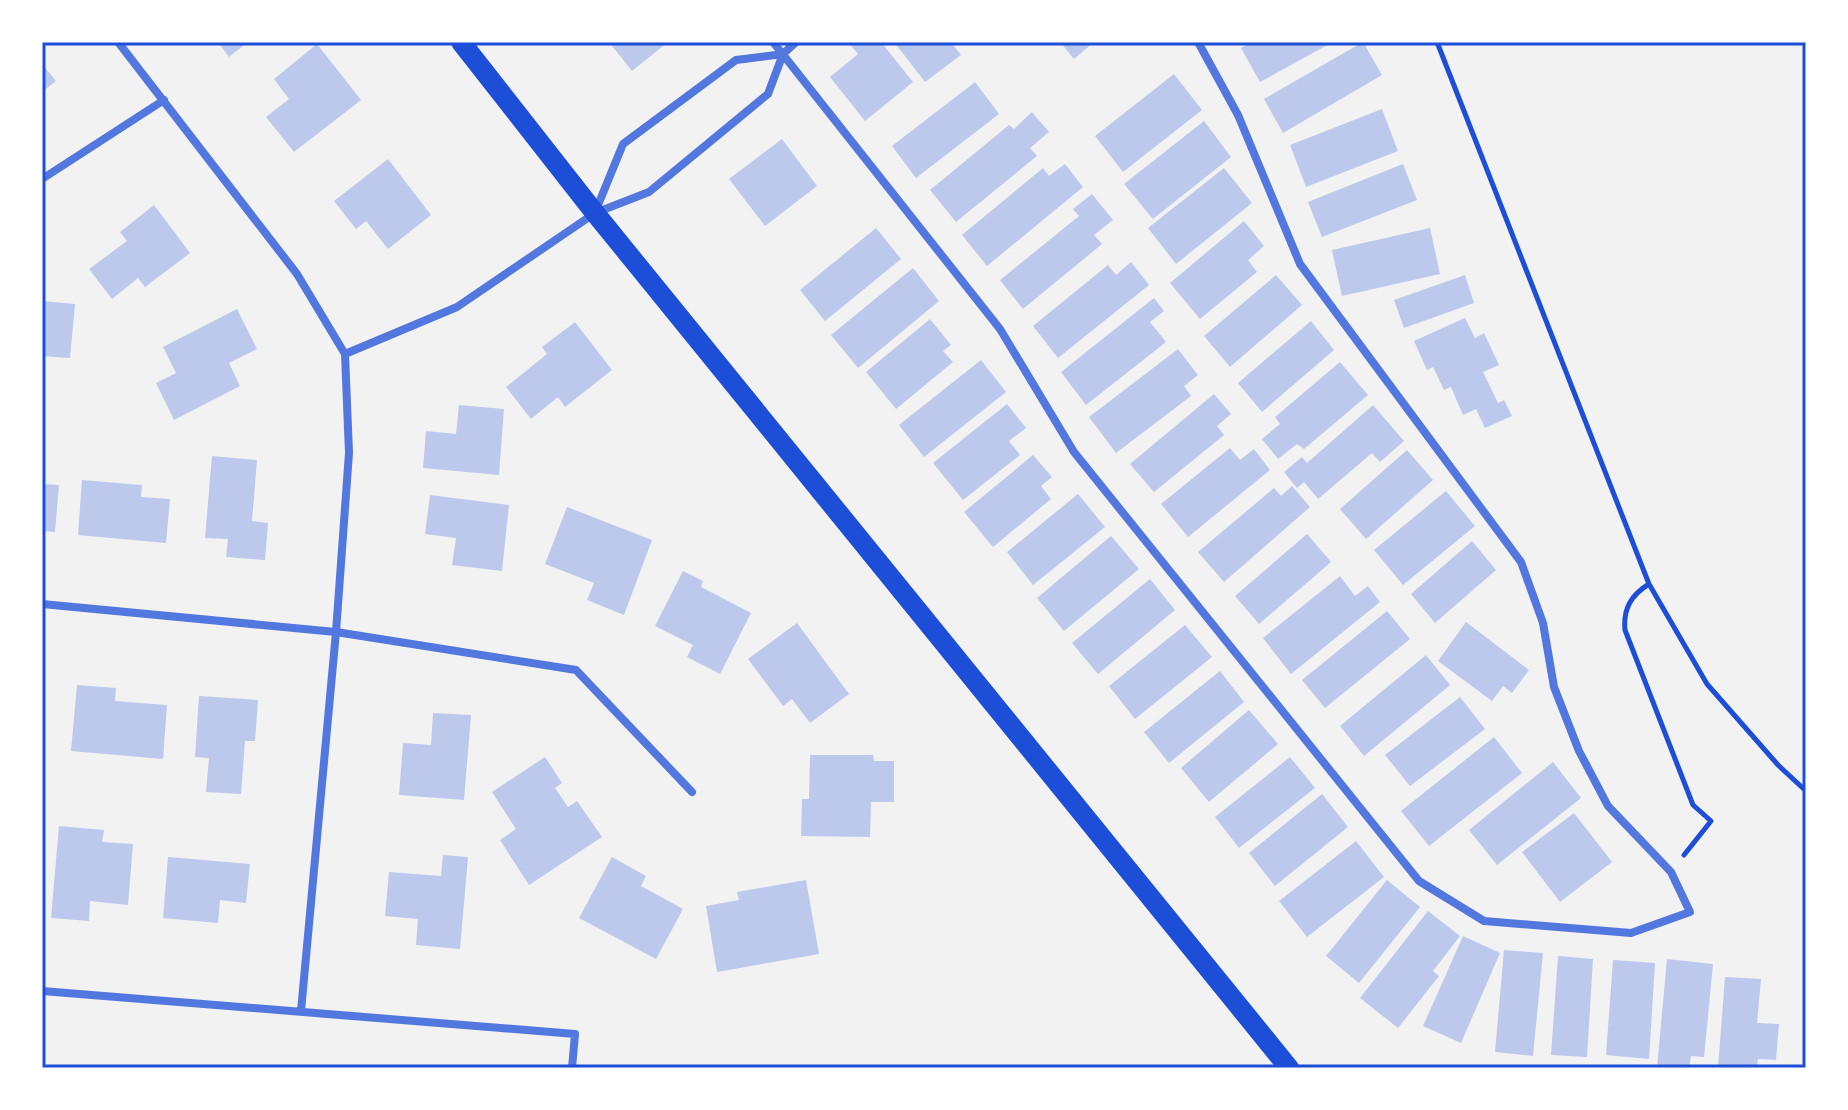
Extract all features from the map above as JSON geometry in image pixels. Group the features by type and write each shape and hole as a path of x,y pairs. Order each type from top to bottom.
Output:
{"main road":[{"path":"461,42 595,213 1289,1068"}],"street":[{"path":"118,42 297,274 345,354 349,453 301,1011"},
{"path":"773,42 1000,329 1074,452 1419,881 1484,921 1631,933 1690,912 1671,872 1608,806 1579,751 1554,687 1543,623 1521,562 1300,264 1238,115 1198,42"},
{"path":"345,354 457,307 595,213 649,192 768,94 783,54 796,42"},
{"path":"595,213 623,144 736,60 783,54"},
{"path":"42,179 164,100"},
{"path":"42,604 336,632 576,670 692,792"},
{"path":"42,991 575,1034 572,1068"}],"path":[{"path":"1437,42 1649,584 1707,684 1778,765 1806,791"},
{"path":"1649,584 1629,602 1623,616 1625,630 1693,805 1711,821 1671,872"}],"building":[{"path":"218,42 248,42 229,57"},
{"path":"609,42 668,42 632,71"},
{"path":"848,42 881,42 913,82 865,121 830,77 858,54"},
{"path":"894,42 951,42 961,55 925,82"},
{"path":"1060,42 1094,42 1074,59"},
{"path":"1252,42 1333,42 1260,82 1241,48"},
{"path":"1363,42 1382,75 1283,133 1264,99"},
{"path":"317,44 361,100 294,152 266,117 289,99 274,79"},
{"path":"42,64 56,81 42,92"},
{"path":"1174,74 1202,110 1123,172 1095,136"},
{"path":"975,82 999,114 916,178 892,146"},
{"path":"1382,109 1398,151 1306,187 1290,145"},
{"path":"1032,112 1049,132 1030,148 1037,156 956,222 930,190 1009,125 1014,129"},
{"path":"1204,121 1231,157 1153,219 1124,184"},
{"path":"782,139 817,186 765,226 729,179"},
{"path":"388,159 431,215 388,249 366,221 356,229 334,201"},
{"path":"1065,164 1083,187 987,266 962,235 1043,168 1049,176"},
{"path":"1403,164 1417,200 1322,237 1308,202"},
{"path":"1224,168 1252,203 1176,264 1148,228"},
{"path":"1092,194 1113,220 1094,235 1102,244 1023,309 1000,280 1079,216 1073,209"},
{"path":"154,205 190,253 145,287 138,278 112,299 89,269 127,241 120,232"},
{"path":"1244,221 1264,246 1248,260 1257,272 1200,319 1170,283"},
{"path":"876,228 901,259 825,321 800,290"},
{"path":"1430,228 1440,274 1342,296 1332,250"},
{"path":"1131,262 1149,285 1058,358 1033,326 1108,265 1116,275"},
{"path":"913,268 939,301 858,368 831,335"},
{"path":"1276,275 1302,305 1230,367 1204,336"},
{"path":"1465,275 1474,303 1404,328 1394,300"},
{"path":"1154,298 1164,311 1150,322 1166,342 1086,405 1061,372"},
{"path":"42,301 75,304 70,358 42,356"},
{"path":"237,309 257,349 229,363 240,386 174,420 156,383 176,373 163,347"},
{"path":"1465,318 1475,338 1484,333 1499,365 1483,372 1498,403 1504,400 1512,416 1485,428 1476,409 1463,415 1451,387 1444,390 1433,367 1427,370 1414,341"},
{"path":"930,319 951,345 943,351 953,362 896,409 866,372"},
{"path":"1311,321 1334,350 1262,412 1238,383"},
{"path":"575,322 612,370 565,407 558,397 531,419 506,387 547,354 542,347"},
{"path":"1178,349 1198,375 1184,386 1191,396 1116,453 1089,417"},
{"path":"981,360 1006,392 924,457 899,425"},
{"path":"1340,362 1368,395 1304,449 1297,444 1278,459 1262,439 1280,424 1275,417"},
{"path":"1214,394 1231,414 1217,426 1224,435 1154,492 1130,464"},
{"path":"1007,404 1026,428 1009,441 1020,455 963,500 933,463"},
{"path":"459,405 504,409 499,475 423,468 426,431 456,434"},
{"path":"1373,405 1404,441 1380,462 1372,453 1318,499 1304,482 1297,488 1284,472 1302,457 1307,463"},
{"path":"1230,448 1240,460 1254,449 1270,470 1188,537 1161,504"},
{"path":"1407,450 1433,480 1366,539 1340,509"},
{"path":"1033,455 1052,477 1041,486 1051,499 993,547 964,512"},
{"path":"212,456 257,460 252,521 268,523 265,560 226,557 228,539 205,538"},
{"path":"82,480 142,485 141,497 170,499 166,543 78,535"},
{"path":"42,484 59,485 55,532 42,531"},
{"path":"1292,486 1310,507 1224,582 1198,552 1274,488 1281,496"},
{"path":"1446,491 1475,526 1403,585 1374,550"},
{"path":"1078,494 1105,527 1033,585 1007,552"},
{"path":"430,495 509,505 502,571 452,565 456,538 425,534"},
{"path":"567,507 652,540 624,615 587,600 594,583 545,564"},
{"path":"1307,534 1331,562 1259,624 1235,596"},
{"path":"1111,536 1139,569 1064,631 1037,598"},
{"path":"1472,541 1496,570 1435,623 1411,594"},
{"path":"683,571 703,581 701,587 751,613 720,674 687,657 693,645 655,626"},
{"path":"1340,576 1355,596 1368,586 1380,602 1291,674 1263,638"},
{"path":"1150,579 1175,610 1098,674 1072,643"},
{"path":"1387,611 1410,639 1325,708 1302,680"},
{"path":"1466,622 1529,670 1512,693 1503,686 1492,701 1438,661"},
{"path":"797,623 849,694 810,723 792,699 783,706 748,659"},
{"path":"1185,625 1212,657 1135,719 1109,686"},
{"path":"1426,655 1450,685 1364,756 1340,726"},
{"path":"1220,671 1244,702 1169,763 1144,732"},
{"path":"77,685 116,688 115,701 167,705 163,759 71,751"},
{"path":"199,696 258,700 255,741 245,741 241,794 206,792 209,758 195,757"},
{"path":"1460,697 1485,729 1410,786 1385,755"},
{"path":"1249,710 1278,744 1209,802 1181,768"},
{"path":"433,713 471,715 464,800 399,795 403,743 431,745"},
{"path":"1494,737 1522,773 1429,846 1401,811"},
{"path":"810,755 873,755 874,761 894,761 894,802 871,802 870,837 801,836 802,799 809,799"},
{"path":"545,757 562,783 555,788 568,807 577,801 602,837 529,885 500,840 516,829 492,792"},
{"path":"1290,757 1315,788 1239,848 1215,817"},
{"path":"1553,762 1581,798 1497,865 1469,830"},
{"path":"1322,794 1348,827 1275,886 1249,853"},
{"path":"1574,813 1612,862 1560,902 1522,852"},
{"path":"59,826 104,830 102,842 133,844 128,905 90,901 89,921 51,918"},
{"path":"1356,841 1384,877 1307,937 1279,901"},
{"path":"443,855 468,857 460,949 416,945 418,919 385,916 389,872 441,876"},
{"path":"168,857 250,864 246,903 220,900 218,923 163,918"},
{"path":"612,857 646,876 641,886 683,909 656,959 579,918"},
{"path":"806,880 819,954 717,972 706,906 739,900 737,892"},
{"path":"1387,880 1420,907 1359,983 1326,956"},
{"path":"1428,911 1460,936 1433,971 1439,976 1398,1028 1360,998"},
{"path":"1463,936 1500,953 1461,1043 1423,1026"},
{"path":"1504,950 1543,953 1533,1056 1495,1052"},
{"path":"1558,956 1593,959 1587,1057 1551,1055"},
{"path":"1667,959 1713,964 1704,1057 1691,1056 1689,1068 1657,1068"},
{"path":"1613,960 1655,963 1649,1059 1606,1055"},
{"path":"1725,977 1761,979 1757,1023 1779,1024 1776,1060 1758,1059 1757,1068 1718,1068"}]}
